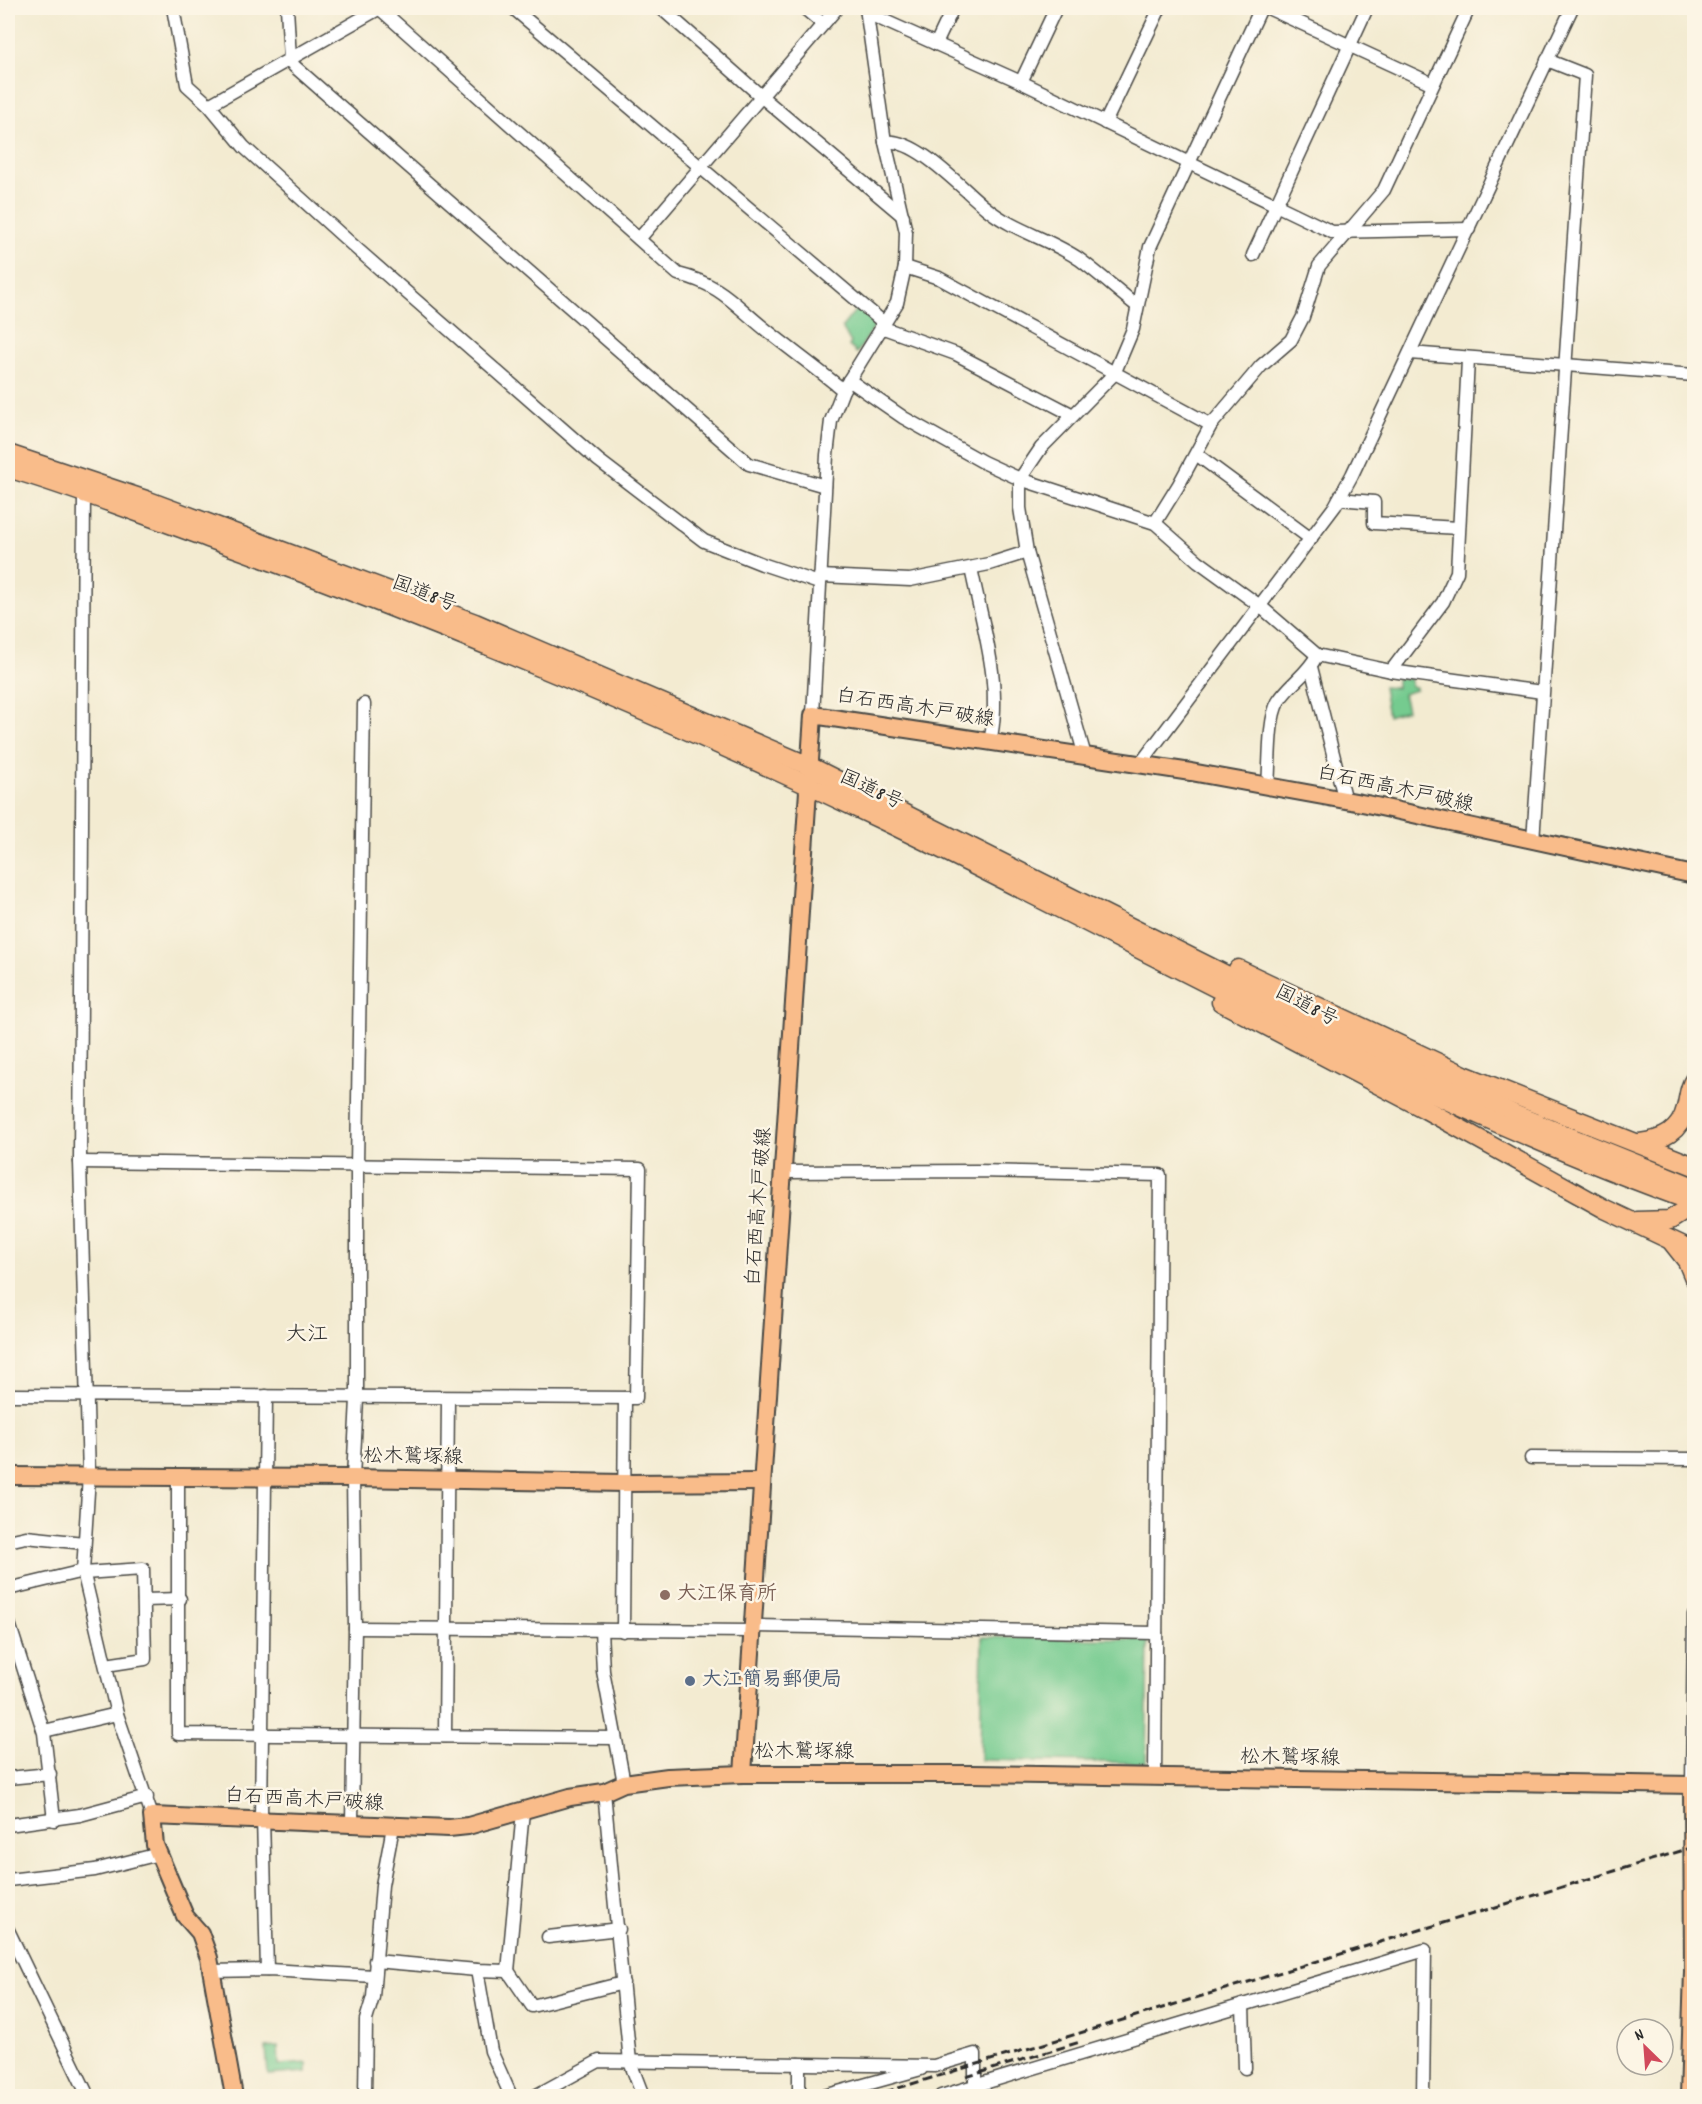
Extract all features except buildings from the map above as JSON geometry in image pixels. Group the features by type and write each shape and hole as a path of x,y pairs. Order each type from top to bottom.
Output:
{"highway":[{"name":"国道8号","path":"8,454 146,500 475,624 809,766 1549,1136 1695,1203"},
{"name":"国道8号","path":"8,468 84,491 470,636 666,720 808,786 1341,1050 1549,1136 1695,1187"},
{"path":"1131,944 1226,1005 1423,1108 1626,1220 1695,1251"},
{"path":"1176,951 1242,970 1464,1075 1591,1127 1640,1143 1695,1166"},
{"path":"1640,1143 1656,1141 1671,1134 1681,1123 1690,1086 1695,1080"},
{"path":"1626,1220 1653,1222 1670,1220 1695,1203"},
{"path":"1667,1238 1679,1249 1695,1278"}],"main road":[{"name":"白石西高木戸破線","path":"761,1482 769,1399 813,719 1141,764 1268,786 1695,875"},
{"name":"松木鷲塚線","path":"8,1476 353,1478 624,1483 761,1482 743,1774 1694,1785"},
{"name":"白石西高木戸破線","path":"152,1816 262,1818 393,1827 449,1828 523,1811 570,1797 604,1791 624,1783 668,1777 743,1774"},
{"path":"1689,2097 1693,1971 1694,1785"},
{"path":"152,1816 159,1854 185,1916 200,1933 211,1971 234,2097"}],"street":[{"path":"173,8 187,85 209,105 244,147 598,460 704,541 762,564 820,580 910,580 971,568 1027,552"},
{"path":"287,8 290,59 294,66 749,464 825,486"},
{"path":"209,105 379,8 678,274 703,280 736,303 760,326 846,385 983,462 1020,479 1155,523 1198,561 1260,606 1317,655 1391,671 1542,692"},
{"path":"513,8 883,325 956,354 1073,415"},
{"path":"661,8 903,216"},
{"path":"804,8 823,24"},
{"path":"639,239 837,8"},
{"path":"936,44 953,8"},
{"path":"1021,82 1056,8"},
{"path":"1105,123 1160,8"},
{"path":"1084,756 1027,552 1020,508 1020,479 1041,448 1114,374 1133,329 1136,305 1150,247 1261,8"},
{"path":"1268,8 1433,84"},
{"path":"1253,255 1367,8"},
{"path":"1155,523 1211,424 1262,366 1291,340 1303,317 1319,266 1384,190 1469,8"},
{"path":"1141,764 1339,499 1410,354 1572,8"},
{"path":"866,10 1332,232 1345,234 1469,229"},
{"path":"813,719 825,486 831,421 846,385 897,303 905,267 903,216 885,142 866,10"},
{"path":"1533,841 1585,75 1547,60"},
{"path":"885,142 901,142 951,176 987,210 1035,238 1078,259 1136,305"},
{"path":"905,267 939,278 1114,374 1211,424"},
{"path":"1410,354 1695,375"},
{"path":"1391,671 1443,602 1457,572 1468,360"},
{"path":"1196,454 1311,539"},
{"path":"84,491 80,1162 89,1476 83,1572 117,1714 152,1816"},
{"path":"1339,499 1374,502 1374,523 1458,528"},
{"path":"971,568 994,685 994,724 990,742"},
{"path":"1268,786 1274,714 1278,702 1295,681 1311,668 1317,655"},
{"path":"1311,668 1345,801"},
{"path":"352,1823 355,1628 353,1478 357,1399 357,1166 364,704"},
{"path":"8,1395 266,1396 357,1399 636,1398 640,1169 80,1162"},
{"path":"783,1172 976,1171 1160,1175 1155,1777"},
{"path":"266,1396 262,1818 267,1970"},
{"path":"623,1631 625,1398"},
{"path":"445,1736 448,1399"},
{"path":"1530,1458 1695,1459"},
{"path":"178,1478 180,1599 178,1734 615,1738"},
{"path":"8,1541 26,1537 84,1544"},
{"path":"8,1590 83,1572 143,1569 145,1659 106,1665"},
{"path":"144,1600 180,1599"},
{"path":"1694,1785 1695,1614"},
{"path":"8,1620 44,1731 54,1820"},
{"path":"355,1628 445,1627 623,1631 752,1628 1156,1633"},
{"path":"601,1630 603,1671 624,1783"},
{"path":"44,1731 117,1714"},
{"path":"8,1778 50,1774"},
{"path":"604,1791 630,2062 643,2097"},
{"path":"8,1825 54,1820 147,1797"},
{"path":"523,1811 508,1971 532,2006 623,1983"},
{"path":"365,2097 366,2019 373,1997 382,1885 393,1827"},
{"path":"8,1880 95,1870 159,1854"},
{"path":"548,1936 619,1929"},
{"path":"8,1930 88,2097"},
{"path":"941,2097 975,2091 1243,2005 1425,1950 1424,2097"},
{"path":"375,1961 477,1971 508,1971"},
{"path":"211,1971 267,1970 374,1976"},
{"path":"477,1971 491,2051 511,2097"},
{"path":"1243,2005 1245,2068"},
{"path":"824,2097 975,2054 975,2091"},
{"path":"535,2097 551,2093 598,2061 934,2066"},
{"path":"799,2064 799,2097"}],"green space":[{"path":"858,307 877,323 857,353 849,346 851,343 842,327"},
{"path":"1397,678 1411,679 1411,686 1416,687 1416,690 1403,694 1407,710 1388,716 1383,687 1397,688"},
{"path":"982,1637 1148,1640 1146,1763 980,1760"},
{"path":"278,2047 279,2065 307,2063 307,2072 268,2075 266,2048"}],"railway":[{"path":"872,2096 1694,1847"},
{"path":"966,2077 1080,2042"}],"place":[{"name":"大江保育所","path":"665,1595"},
{"name":"大江簡易郵便局","path":"690,1681"}],"district":[{"name":"大江","path":"307,1336"}]}
